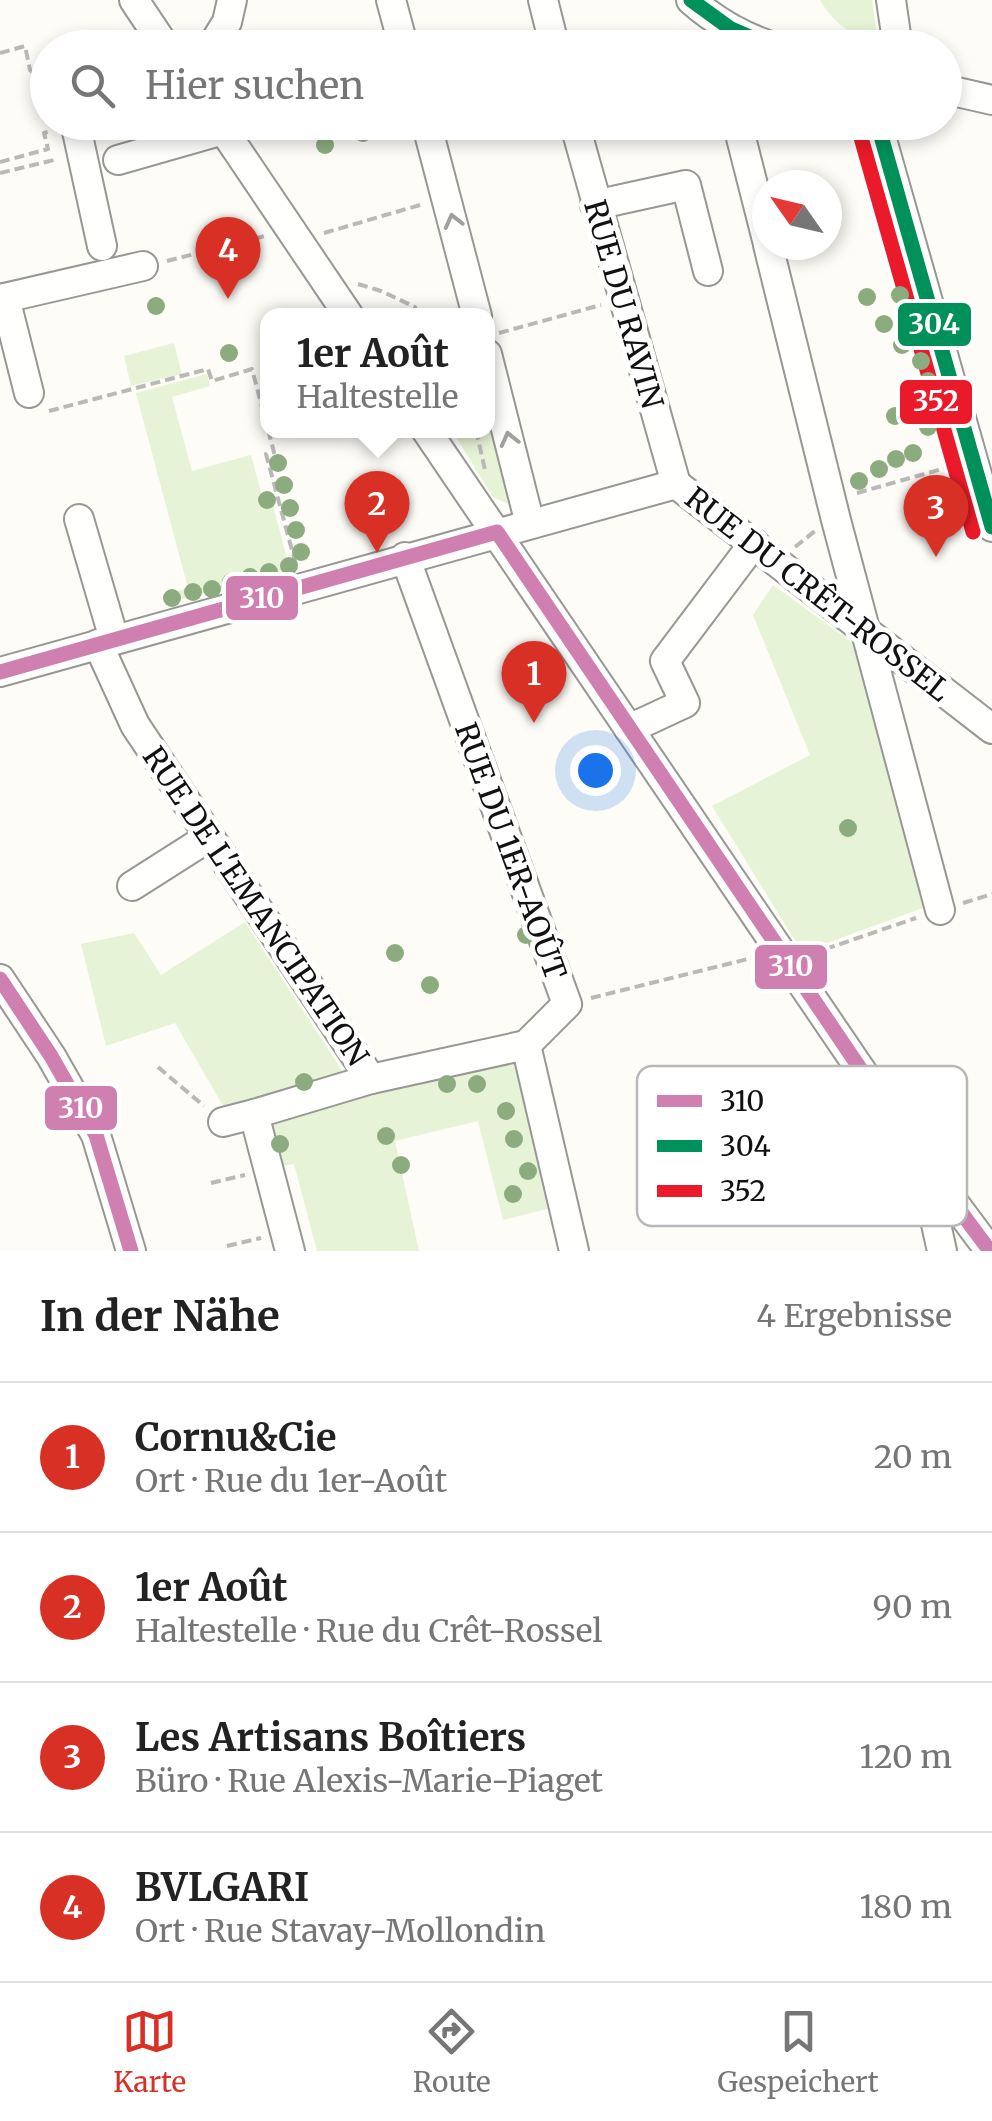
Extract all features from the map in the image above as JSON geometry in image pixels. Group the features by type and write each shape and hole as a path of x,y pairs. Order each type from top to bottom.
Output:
{"street":[{"path":"134,0 152,30"},
{"path":"221,30 232,0"},
{"path":"391,0 399,30"},
{"path":"543,0 550,30"},
{"path":"692,0 717,30"},
{"path":"891,0 895,30"},
{"path":"962,93 992,100"},
{"path":"75,140 82,153 102,246"},
{"path":"118,160 179,140"},
{"path":"230,140 344,308"},
{"path":"431,140 479,308"},
{"name":"RUE DU RAVIN","path":"579,140 676,484"},
{"path":"742,140 752,180"},
{"path":"882,140 992,527"},
{"path":"595,205 686,185 708,271"},
{"path":"772,260 828,511 865,628 940,910"},
{"path":"39,402 3,298 150,265"},
{"path":"495,373 530,524"},
{"path":"432,438 858,1066"},
{"name":"RUE DU CRÊT-ROSSEL","path":"0,672 676,484 992,730"},
{"name":"RUE DE L'EMANCIPATION","path":"79,519 106,642 135,724 371,1079 526,1045"},
{"path":"629,730 685,703 665,661 754,544"},
{"name":"RUE DU 1ER-AOÛT","path":"405,557 567,1004 526,1045"},
{"path":"132,886 209,837"},
{"path":"0,979 51,1056 96,1135 131,1251"},
{"path":"526,1045 574,1251"},
{"path":"223,1122 371,1079"},
{"path":"254,1114 287,1241"},
{"path":"967,1220 990,1251"},
{"path":"937,1226 942,1251"}],"path":[{"path":"0,53 25,46 30,70"},
{"path":"0,162 48,149 46,140"},
{"path":"0,173 82,153"},
{"path":"316,235 447,197"},
{"path":"150,265 276,233"},
{"path":"348,281 416,308"},
{"path":"495,332 586,309"},
{"path":"39,402 208,369 212,381 252,369 260,398"},
{"path":"270,438 274,452 266,454 298,573"},
{"path":"478,438 488,482"},
{"path":"786,554 828,511 972,460"},
{"path":"802,957 992,894"},
{"path":"567,1004 740,960"},
{"path":"158,1067 223,1122"},
{"path":"211,1183 269,1169"},
{"path":"228,1246 287,1241"}],"green space":[{"path":"820,0 872,0 876,30 848,30"},
{"path":"174,343 182,374 131,386 124,356"},
{"path":"207,374 210,386 172,397 192,471 251,455 262,496 270,494 290,570 172,602 170,593 188,588 136,393"},
{"path":"495,434 512,501 508,504 493,497 456,438 495,438"},
{"path":"773,585 857,646 923,908 802,952 712,806 810,755 753,615"},
{"path":"245,922 347,1078 226,1111 175,1023 106,1046 81,944 134,933 161,975"},
{"path":"516,1055 555,1207 503,1220 478,1121 395,1141 419,1251 317,1251 294,1164 274,1167 269,1124 276,1117 364,1096 377,1085"}],"transit line":[{"name":"304","path":"691,0 733,30"},
{"name":"352","path":"862,140 973,532"},
{"name":"304","path":"882,140 992,527"},
{"name":"310","path":"0,672 497,532 858,1066"},
{"name":"310","path":"0,979 51,1056 96,1135 131,1251"},
{"name":"310","path":"967,1220 990,1251"}],"place":[{"name":"BVLGARI","path":"228,299"},
{"name":"1er Août","path":"377,553"},
{"name":"Les Artisans Boîtiers","path":"936,557"},
{"name":"Cornu&Cie","path":"534,723"}]}
